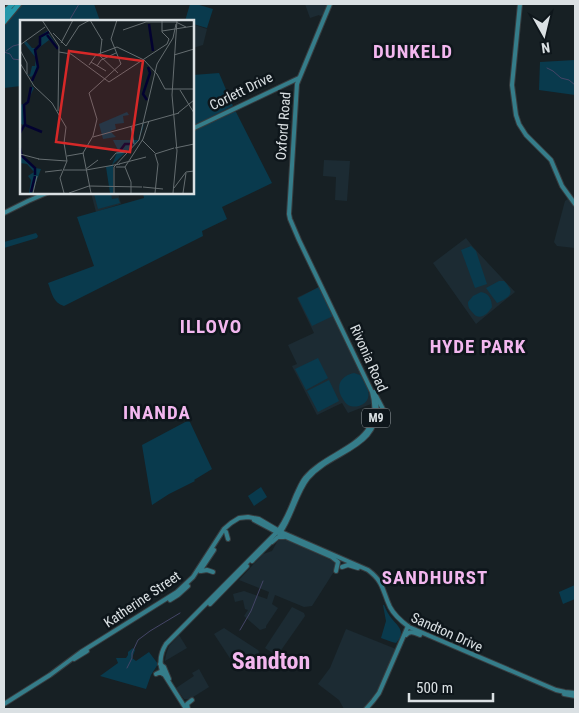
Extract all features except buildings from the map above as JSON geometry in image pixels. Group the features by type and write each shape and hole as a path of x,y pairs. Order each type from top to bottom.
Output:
{"highway":[{"path":"4,13 12,4"},
{"path":"4,13 18,4"},
{"path":"4,22 18,4"}],"main road":[{"path":"520,4 512,88 513,111 523,131 550,158 562,186 572,200"},
{"name":"Oxford Road","path":"294,224 290,219 289,209 298,78 330,7"},
{"name":"Oxford Road","path":"294,224 290,209 298,78"},
{"name":"Corlett Drive","path":"194,127 298,78"},
{"name":"Corlett Drive","path":"194,127 298,78"},
{"path":"514,78 516,110 520,122 528,134 553,160 572,200"},
{"path":"231,110 236,110 238,113"},
{"path":"4,213 21,202 39,194"},
{"path":"4,213 43,194"},
{"path":"285,208 290,219"},
{"name":"Rivonia Road","path":"162,656 174,637 237,579 280,531 288,519 303,486 312,474 357,445 368,434 374,422 377,411 374,392 294,224"},
{"name":"Rivonia Road","path":"280,531 302,482 311,470 352,445 364,435 370,426 373,416 374,400 294,224"},
{"path":"371,385 374,400"},
{"path":"374,392 384,411"},
{"path":"319,465 322,462 322,457 330,458"},
{"name":"Katherine Street","path":"4,705 176,593 197,571 224,530 234,521 242,517 255,518 280,531"},
{"name":"Katherine Street","path":"4,705 50,675 77,654 178,595 200,571 230,526 235,522 245,519 256,521 280,531"},
{"path":"288,519 285,529 292,538"},
{"path":"270,528 273,533 271,541"},
{"name":"Sandton Drive","path":"280,531 368,573 376,580 390,611 401,624 574,696"},
{"path":"221,540 228,539 226,532"},
{"path":"271,541 279,537 292,538"},
{"name":"Rivonia Road","path":"187,709 160,664 164,647 254,556 254,551 258,551 271,541"},
{"path":"334,557 347,556 352,563"},
{"path":"334,557 338,563 336,571"},
{"name":"Sandton Drive","path":"334,557 368,570 376,576 383,587 392,610 398,618 420,634 555,692 574,696"},
{"path":"245,565 250,563"},
{"path":"342,567 348,565 358,568"},
{"path":"200,571 214,572"},
{"path":"224,578 226,581 224,586"},
{"path":"183,590 183,596"},
{"path":"209,601 219,595"},
{"path":"368,709 381,695 403,638 404,628 401,624"},
{"path":"368,709 379,693 408,627"},
{"path":"394,644 408,632 420,634"},
{"path":"72,652 77,654"},
{"path":"156,660 162,656"},
{"path":"156,674 164,672 162,656"},
{"name":"Rivonia Road","path":"164,672 187,709"},
{"path":"176,701 177,695"},
{"path":"187,709 187,704 192,700"}],"shaded area":[{"path":"21,4 94,4 100,20 20,20 20,86 4,88 4,24"},
{"path":"190,4 213,9 207,28 194,24 194,20 185,20"},
{"path":"305,4 328,4 324,15 310,18"},
{"path":"194,25 207,29 203,45 194,48"},
{"path":"575,60 575,95 539,90 540,62"},
{"path":"219,73 233,106 194,126 194,75"},
{"path":"234,111 236,112 272,183 222,207 227,219 202,231 203,236 64,306 57,303 48,283 94,266 77,217 144,198 143,194 194,194 194,131"},
{"path":"324,160 350,161 347,201 335,200 336,177 323,176"},
{"path":"91,194 118,194 121,204 96,212"},
{"path":"94,194 111,194 112,199 118,198 120,203 98,209"},
{"path":"569,198 575,208 575,248 557,246 554,242 565,201"},
{"path":"36,233 37,238 4,248 4,242"},
{"path":"466,238 515,292 476,324 433,263"},
{"path":"471,246 476,251 487,284 475,288 461,250"},
{"path":"499,281 504,281 508,285 510,294 497,303 486,288"},
{"path":"319,287 333,316 312,326 298,298"},
{"path":"321,287 372,400 371,404 348,413 342,403 317,415 292,366 297,364 288,345 314,333 297,298"},
{"path":"481,292 489,297 492,307 485,315 478,317 470,309 468,302 473,296"},
{"path":"318,358 328,378 306,390 295,369"},
{"path":"354,373 363,378 367,386 368,395 365,403 354,407 345,402 339,387 343,378"},
{"path":"329,380 339,401 318,412 307,391"},
{"path":"189,420 212,469 195,481 152,505 142,445"},
{"path":"261,487 267,497 254,506 248,496"},
{"path":"283,538 335,562 335,570 312,606 304,607 275,595 272,604 278,608 266,628 260,630 244,616 248,610 245,609 243,600 235,602 233,594 244,591 267,599 269,592 239,580 263,554 272,551 277,542"},
{"path":"575,585 575,599 563,604 559,592"},
{"path":"383,605 400,630 401,636 396,643 381,638 386,621"},
{"path":"292,607 304,613 305,616 277,656 265,648"},
{"path":"224,628 258,650 257,657 237,669 214,634"},
{"path":"346,629 396,649 379,691 365,709 344,709 339,700 318,684 330,668"},
{"path":"179,635 187,648 165,661 169,646"},
{"path":"133,648 135,650 132,658 136,661 149,652 158,664 151,675 146,689 100,676 118,663 116,658 126,658 128,652"},
{"path":"199,669 209,687 190,699 184,699 176,688 194,676 192,673"}],"waterway":[{"path":"70,20 79,4"},
{"path":"6,51 20,44"},
{"path":"4,52 10,54 13,59 20,60"},
{"path":"547,68 575,85"},
{"path":"240,630 251,611 263,581"},
{"path":"127,668 138,640 180,613"}],"district":[{"name":"DUNKELD","path":"413,51"},
{"name":"ILLOVO","path":"211,326"},
{"name":"HYDE PARK","path":"478,346"},
{"name":"INANDA","path":"157,412"},
{"name":"SANDHURST","path":"435,577"},
{"name":"Sandton","path":"271,661"}]}
